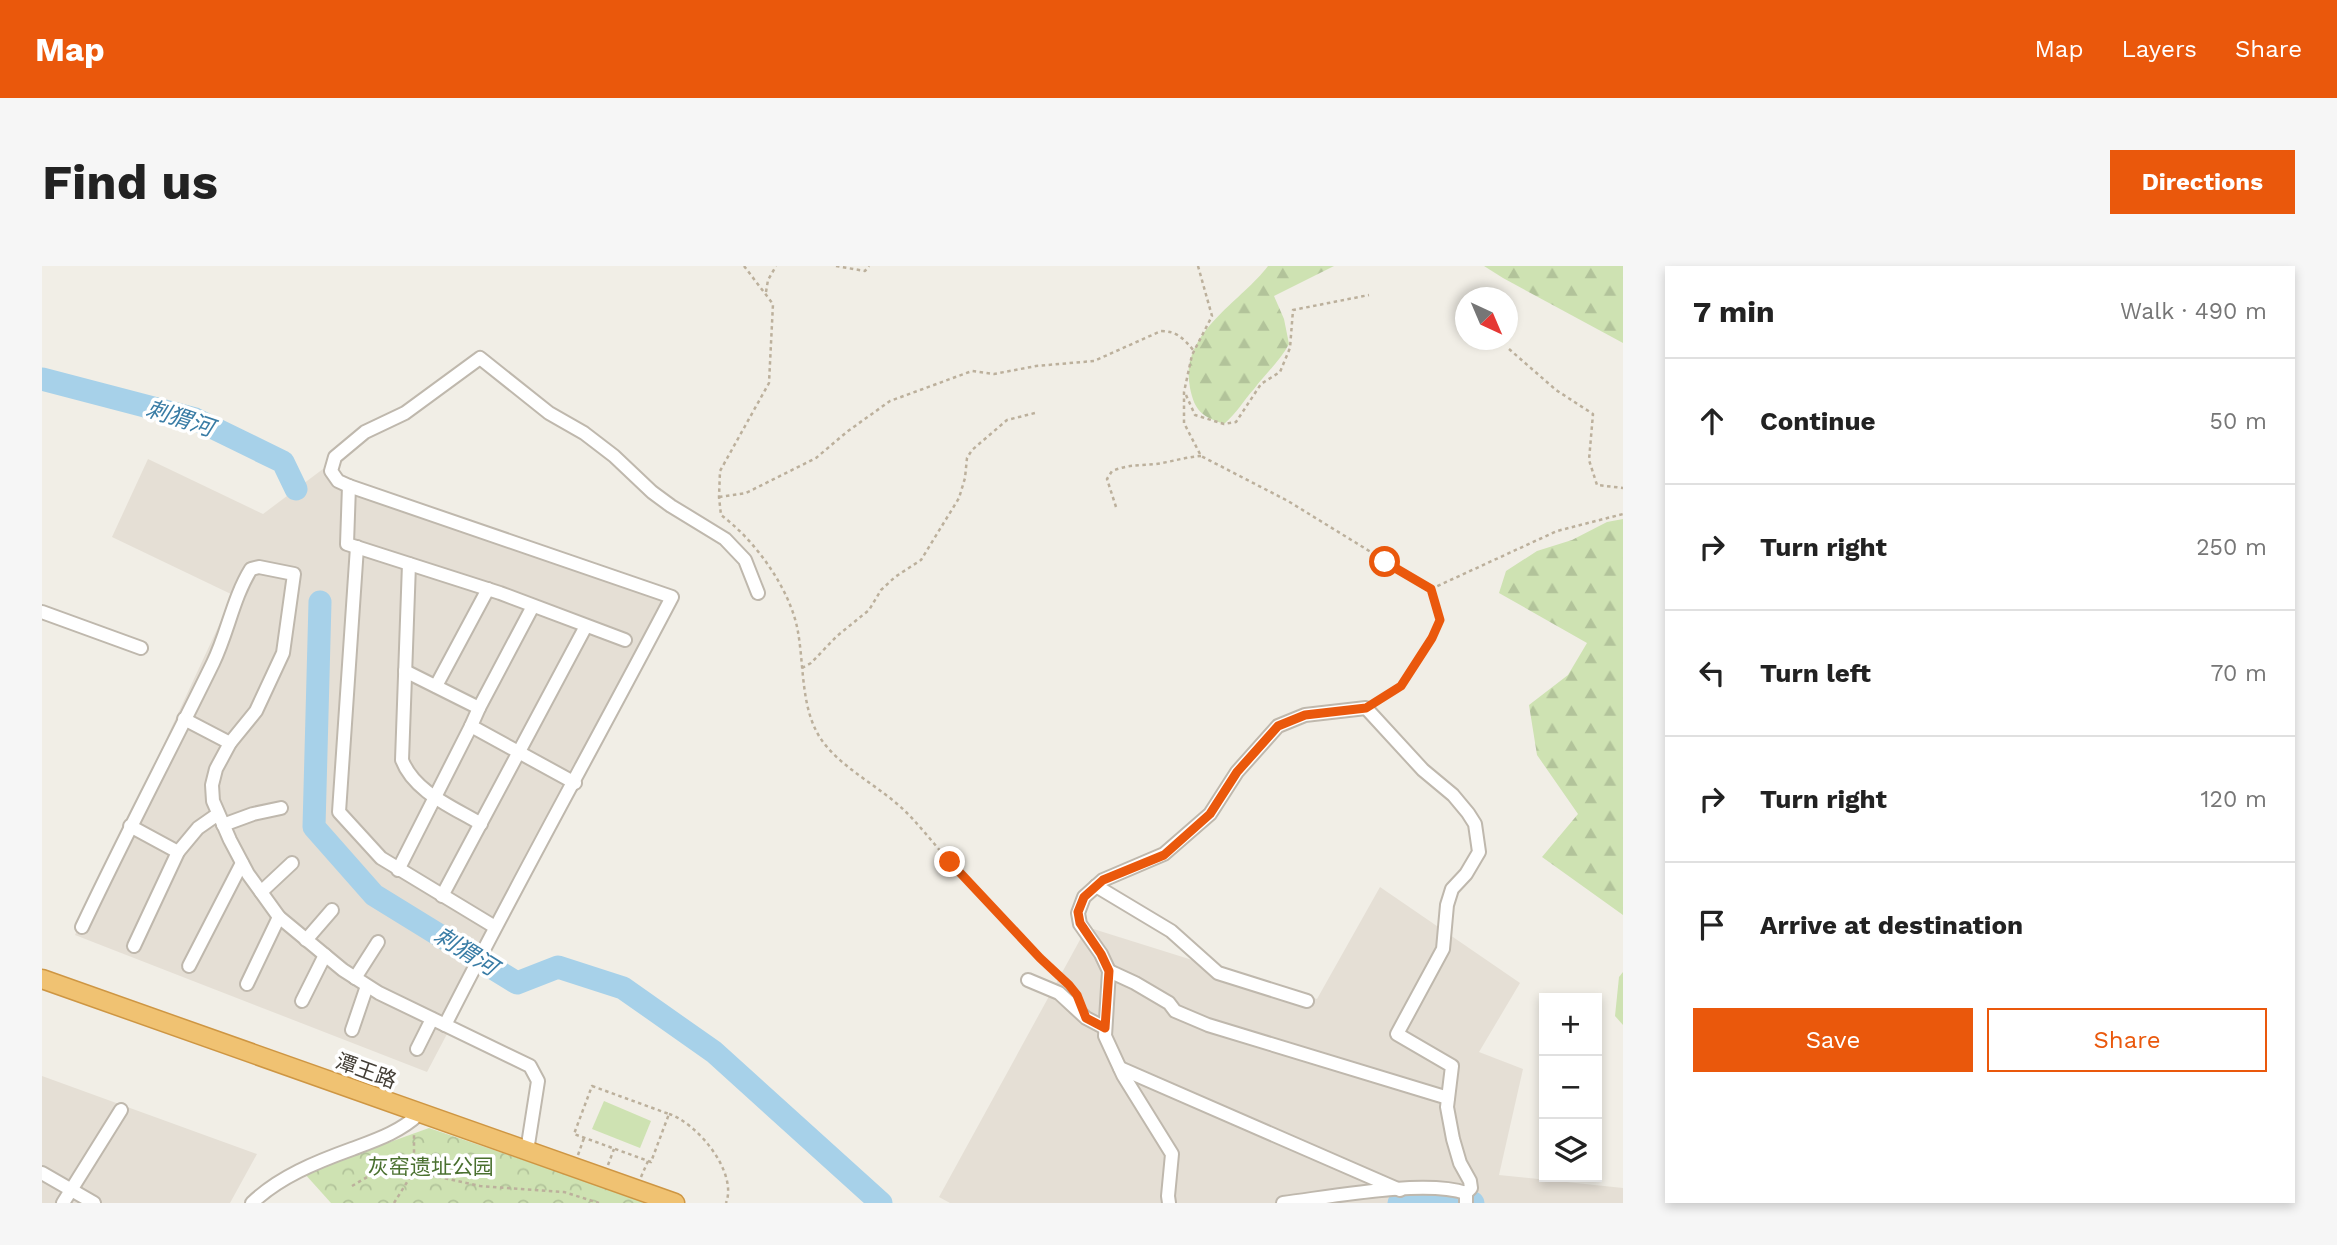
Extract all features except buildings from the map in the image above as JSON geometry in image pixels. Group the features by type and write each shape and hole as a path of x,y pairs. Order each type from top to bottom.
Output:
{"highway":[{"name":"潭王路","path":"42,979 417,1116 675,1203"}],"street":[{"path":"445,1025 672,597 349,486 338,481 331,471 335,457 365,432 405,413 480,358 549,413 584,433 614,456 652,492 725,540 745,560 758,593"},
{"path":"349,486 346,544 488,589 625,640"},
{"path":"357,547 339,812 381,858 495,927"},
{"path":"409,564 402,760 407,773 421,788 481,824"},
{"path":"82,927 225,636 233,605 251,569 259,567 294,574 283,653 257,710 230,743 216,769 212,801 261,892 279,917 306,940 367,986 530,1066 538,1082 527,1151"},
{"path":"436,687 488,589"},
{"path":"398,870 533,606"},
{"path":"42,612 141,648"},
{"path":"442,896 586,626"},
{"path":"405,671 479,708"},
{"path":"1169,1203 1172,1154 1120,1068 1105,1036 1109,971 1080,923 1078,912 1084,897 1103,880 1164,855 1210,814 1237,772 1278,726 1305,715 1366,708 1423,770 1453,796 1475,824 1479,852 1466,874 1452,890 1447,905 1443,949 1397,1034 1452,1066 1447,1107 1460,1163 1471,1188 1466,1197 1452,1188 1399,1190 1283,1203"},
{"path":"184,719 230,743"},
{"path":"471,726 575,783"},
{"path":"134,946 178,852 198,828 221,819 281,808"},
{"path":"130,827 178,852"},
{"path":"189,966 243,863"},
{"path":"261,892 292,863"},
{"path":"1096,886 1171,932 1218,973 1307,1001"},
{"path":"306,940 332,910"},
{"path":"247,984 279,917"},
{"path":"355,978 378,942"},
{"path":"302,1001 325,955"},
{"path":"1109,971 1169,1003 1175,1011 1208,1025 1448,1098"},
{"path":"1028,980 1059,993 1086,1018 1105,1028"},
{"path":"352,1030 367,986"},
{"path":"417,1049 432,1019"},
{"path":"1120,1068 1399,1190"},
{"path":"63,1203 121,1110"},
{"path":"252,1203 267,1189 317,1162 391,1134 417,1116"},
{"path":"42,1174 93,1203"}],"path":[{"path":"744,266 773,303 769,383 720,471 721,515 751,541 794,613 807,702 817,732 827,748 905,811 1040,958 1069,985"},
{"path":"766,292 768,280 776,266"},
{"path":"836,266 864,271 869,266"},
{"path":"1198,266 1212,316 1194,351 1184,392 1184,423 1201,456 1288,501 1431,589 1440,620 1432,638 1401,686 1366,708"},
{"path":"1184,392 1195,415 1224,424 1236,422 1261,384 1280,372 1290,348 1293,310 1369,295"},
{"path":"719,497 746,493 816,458 890,401 972,371 994,374 1036,366 1094,361 1161,331 1171,331 1183,337 1194,351"},
{"path":"1510,350 1556,390 1593,414 1589,460 1597,485 1623,488"},
{"path":"802,668 811,663 837,636 869,610 881,590 895,577 921,560 959,498 967,458 972,450 1007,420 1035,413"},
{"path":"1116,508 1107,479 1112,471 1131,464 1153,464 1201,456"},
{"path":"1431,589 1557,531 1623,514"},
{"path":"668,1114 651,1162 574,1134 592,1086 682,1118 700,1134 722,1164 730,1194 726,1203"},
{"path":"394,1203 414,1171 417,1116"},
{"path":"352,1186 374,1173 398,1168 480,1186 564,1192 599,1203"}],"shaded area":[{"path":"148,459 263,514 323,469 679,593 427,1072 75,935 233,595 112,537"},
{"path":"1380,887 1520,983 1479,1052 1523,1069 1499,1175 1539,1179 1539,1182 1623,1188 1623,1203 950,1203 939,1197 1087,927 1317,999"},
{"path":"42,1076 257,1154 230,1203 42,1203"}],"green space":[{"path":"1268,266 1334,266 1274,296 1284,319 1289,344 1224,424 1197,408 1190,388 1189,368 1202,335"},
{"path":"1484,266 1623,266 1623,343 1503,278"},
{"path":"1623,519 1623,915 1542,857 1578,814 1537,755 1529,705 1568,675 1587,643 1499,593 1506,571 1537,551 1572,540 1607,522"},
{"path":"1623,972 1623,1025 1615,1016 1619,977"},
{"path":"604,1101 651,1121 640,1148 592,1129"},
{"name":"灰窑遗址公园","path":"429,1128 645,1201 331,1203 304,1173"}],"waterway":[{"name":"刺猬河","path":"42,379 195,419 283,462 296,489"},
{"name":"刺猬河","path":"320,602 314,827 374,895 517,983 558,967 623,988 714,1052 881,1203"},
{"path":"1399,1203 1431,1199 1473,1203"}],"route":[{"path":"950,862 1069,985 1077,995 1086,1018 1105,1028 1109,971 1080,923 1078,912 1084,897 1103,880 1164,855 1210,814 1237,772 1278,726 1305,715 1366,708 1401,686 1432,638 1440,620 1431,589 1385,562"}]}
